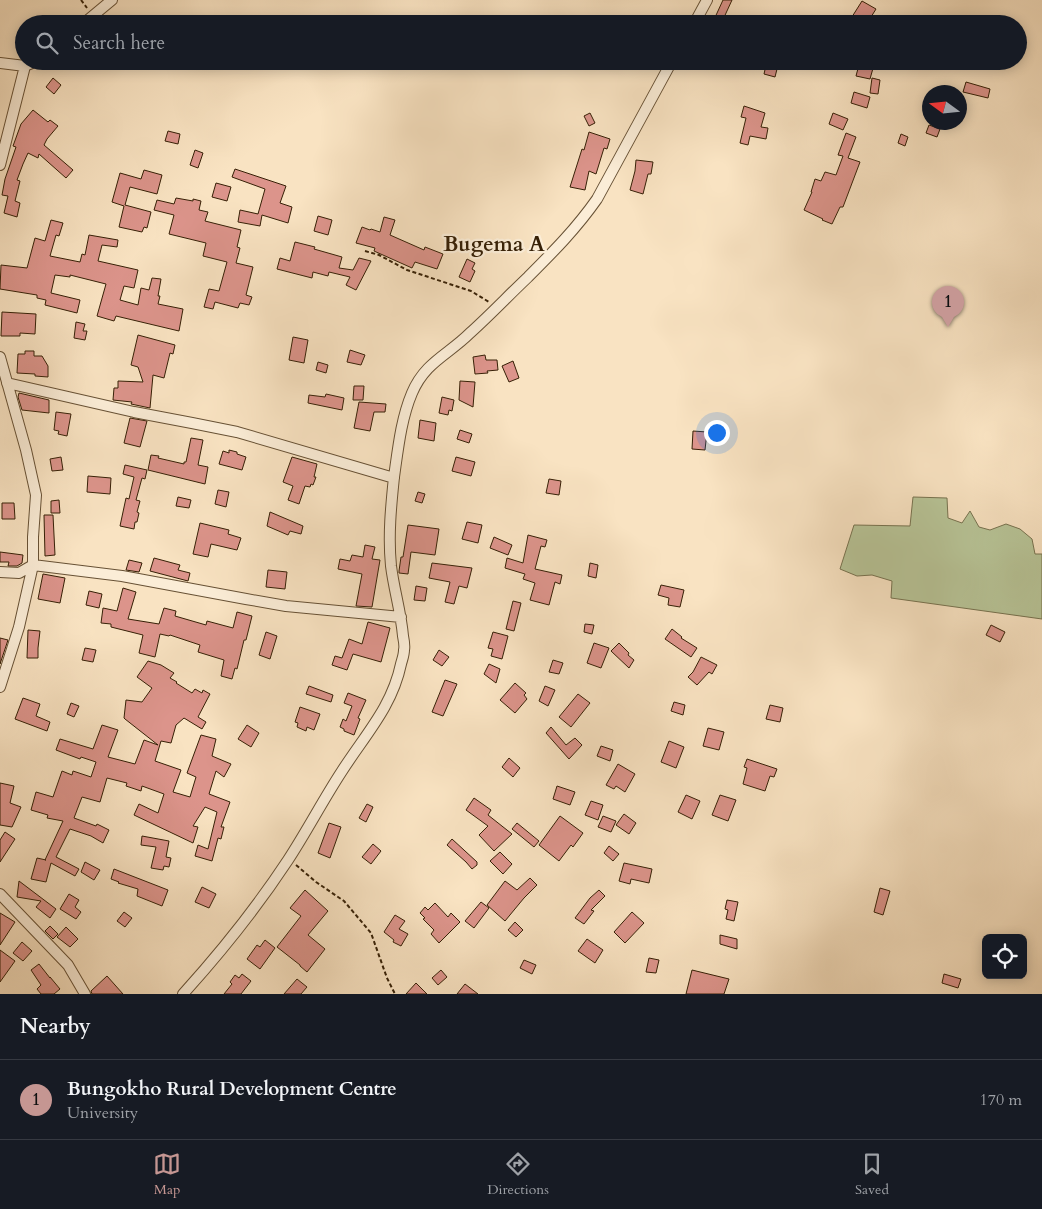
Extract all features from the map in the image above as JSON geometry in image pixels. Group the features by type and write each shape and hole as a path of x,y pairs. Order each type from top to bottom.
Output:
{"street":[{"path":"94,15 112,0"},
{"path":"699,15 707,0"},
{"path":"0,64 15,65"},
{"path":"0,165 23,70"},
{"path":"184,994 225,945 288,860 342,770 371,730 392,695 399,675 404,650 401,617 390,548 391,502 397,457 412,393 422,374 438,358 462,341 498,307 556,250 587,214 597,200 667,70"},
{"path":"0,357 26,450 36,495 33,565 19,627 0,686"},
{"path":"7,383 134,412 237,432 394,478"},
{"path":"0,572 19,573 33,565 122,576 286,606 401,617"},
{"path":"0,894 68,965 84,994"}],"path":[{"path":"365,251 379,254 407,270 470,291 498,307"},
{"path":"288,860 344,901 371,933 387,978 395,994"}],"green space":[{"path":"913,497 947,498 948,518 962,523 970,511 979,527 990,530 1006,524 1020,529 1032,539 1035,554 1042,554 1042,619 891,598 892,581 872,575 857,576 840,569 854,525 910,526"}],"building":[{"path":"723,0 732,0 725,15 716,15"},
{"path":"862,1 876,9 872,15 853,15"},
{"path":"765,70 777,70 775,77 764,74"},
{"path":"858,70 872,70 870,79 856,76"},
{"path":"53,78 61,85 54,94 46,87"},
{"path":"872,78 880,80 878,94 870,93"},
{"path":"966,82 990,89 988,98 967,93 967,85 965,85"},
{"path":"854,92 870,97 867,108 851,103"},
{"path":"744,106 765,113 761,127 768,128 766,139 750,136 748,145 740,143 746,118 741,117"},
{"path":"33,110 48,122 50,120 58,126 44,145 73,170 66,178 39,154 38,158 28,153 17,180 20,181 15,201 20,203 17,217 4,213 8,196 2,195 5,179 16,147 13,146 21,124"},
{"path":"590,113 595,123 589,126 584,116"},
{"path":"833,113 848,119 843,130 829,124"},
{"path":"927,130 940,130 937,137 926,133"},
{"path":"168,131 180,134 178,144 165,141"},
{"path":"589,132 610,139 607,149 604,148 596,174 589,171 585,190 570,187 582,149 584,150"},
{"path":"846,133 856,137 848,158 860,162 843,207 840,207 832,224 804,210 812,192 815,179 821,181 825,172 836,175 843,156 838,155"},
{"path":"901,134 908,137 905,146 898,143"},
{"path":"195,150 203,153 198,168 190,165"},
{"path":"636,160 653,162 651,174 648,174 643,194 630,190"},
{"path":"235,169 286,186 280,203 292,207 288,223 262,215 260,226 238,222 240,210 258,214 265,189 232,177"},
{"path":"144,170 162,175 157,194 130,187 125,205 151,212 147,228 144,227 142,232 119,227 124,206 112,202 120,173 141,179"},
{"path":"216,183 231,187 227,201 212,197"},
{"path":"176,198 201,201 199,210 208,212 205,221 241,230 237,247 240,248 236,263 253,267 246,295 252,297 249,305 240,303 238,308 215,302 213,309 204,307 209,289 219,291 227,262 203,256 206,243 169,234 174,215 154,210 157,200 174,204"},
{"path":"318,216 332,220 328,235 314,231"},
{"path":"384,217 395,220 390,235 424,250 425,247 443,254 437,269 415,262 412,268 374,251 375,248 356,243 362,227 380,232"},
{"path":"51,220 63,223 59,236 56,235 50,256 80,262 82,254 85,255 89,235 118,240 117,247 102,245 98,261 138,270 134,288 124,286 120,300 138,305 141,288 149,290 152,278 161,279 158,304 183,309 179,331 116,316 114,321 97,316 106,284 70,275 70,277 55,275 51,293 80,300 77,313 45,305 46,300 37,298 37,295 0,289 1,265 27,268 35,238 45,241"},
{"path":"295,242 342,257 339,268 353,270 359,258 371,261 356,290 346,285 350,277 329,272 328,276 313,272 312,278 277,269 280,258 290,261"},
{"path":"467,259 475,263 472,269 475,271 470,282 459,277"},
{"path":"2,312 36,314 35,334 20,333 20,336 1,336"},
{"path":"76,322 85,324 83,331 87,331 85,340 74,338"},
{"path":"138,335 175,345 173,354 170,353 164,378 153,375 150,408 131,404 132,402 113,400 114,388 118,388 118,381 143,382 138,367 131,365"},
{"path":"293,337 308,340 304,363 289,360"},
{"path":"350,350 365,355 361,365 347,362"},
{"path":"25,351 34,351 34,356 42,356 48,366 48,377 17,373 18,354 25,354"},
{"path":"485,355 486,360 497,360 498,370 475,374 473,357"},
{"path":"513,361 519,378 509,382 502,366"},
{"path":"318,362 328,365 326,373 316,370"},
{"path":"460,381 475,382 473,407 459,400"},
{"path":"354,386 364,386 363,400 353,400"},
{"path":"19,393 49,400 49,413 22,410 18,397"},
{"path":"326,394 344,398 342,410 308,403 309,395 325,397"},
{"path":"442,397 454,400 452,411 449,410 448,415 439,413"},
{"path":"359,402 386,404 385,412 374,412 370,431 354,428"},
{"path":"56,412 71,414 67,436 58,434 59,431 54,430"},
{"path":"130,418 147,421 140,447 124,443"},
{"path":"420,420 436,423 434,441 418,438"},
{"path":"460,430 472,434 469,443 457,439"},
{"path":"693,431 707,432 705,450 692,449"},
{"path":"191,438 203,440 198,465 208,467 205,484 148,470 151,455 184,464"},
{"path":"229,450 246,457 242,470 219,464 223,451 229,453"},
{"path":"61,457 63,470 52,471 50,459"},
{"path":"292,457 317,464 313,485 311,484 310,487 305,486 299,504 288,500 293,486 283,482"},
{"path":"456,457 475,462 471,476 452,471"},
{"path":"125,465 147,470 145,479 142,478 136,500 140,501 137,512 139,513 134,529 120,526 126,498 129,499 134,477 123,474"},
{"path":"88,476 111,478 110,494 87,492"},
{"path":"549,479 561,481 559,495 546,493"},
{"path":"218,490 229,492 226,507 215,504"},
{"path":"418,492 425,494 422,503 415,501"},
{"path":"178,497 191,500 189,508 176,506"},
{"path":"59,500 60,513 51,513 51,501"},
{"path":"2,503 14,503 15,519 2,519"},
{"path":"270,512 303,526 301,534 290,531 288,535 267,526"},
{"path":"44,515 53,515 55,555 45,556"},
{"path":"467,522 482,525 478,543 462,539"},
{"path":"200,523 229,530 228,534 241,538 237,550 211,544 208,557 193,554"},
{"path":"408,525 439,529 435,555 411,552 408,574 399,573 399,571"},
{"path":"528,535 547,540 545,547 541,546 535,569 562,575 560,584 555,582 549,605 530,600 535,583 523,579 525,574 505,568 507,558 523,563"},
{"path":"494,537 512,545 508,555 490,548"},
{"path":"365,545 375,547 372,559 380,560 372,607 356,606 362,574 338,569 340,559 350,561 352,555 363,557"},
{"path":"0,552 23,555 22,563 17,566 8,566 9,562 0,562"},
{"path":"154,558 180,565 178,570 190,573 188,581 150,571"},
{"path":"129,560 142,563 139,572 126,570"},
{"path":"432,563 472,568 467,588 459,586 454,604 445,602 450,582 429,578"},
{"path":"590,563 598,565 596,578 588,576"},
{"path":"268,570 287,572 285,589 266,587"},
{"path":"43,574 65,578 60,603 38,599"},
{"path":"661,585 684,590 680,607 668,605 669,598 658,595"},
{"path":"416,586 427,588 425,601 414,600"},
{"path":"123,588 136,592 128,619 159,624 164,608 176,611 175,616 206,625 207,621 233,628 237,612 252,616 237,669 235,668 232,679 221,676 224,660 198,652 200,645 170,635 160,634 155,657 139,653 143,635 111,627 111,624 101,623 103,608 117,611"},
{"path":"89,591 102,594 99,608 86,605"},
{"path":"513,601 521,603 514,631 506,629"},
{"path":"368,622 390,628 381,662 353,654 347,670 332,665 335,656 342,658 349,639 362,644"},
{"path":"585,624 594,625 592,634 584,632"},
{"path":"991,625 1005,632 1000,642 986,635"},
{"path":"672,629 681,638 697,648 691,657 665,639"},
{"path":"28,630 40,631 38,658 27,658"},
{"path":"266,632 277,636 270,659 259,655"},
{"path":"493,632 508,636 502,659 491,656 493,649 488,648"},
{"path":"0,638 8,640 0,664"},
{"path":"594,643 609,648 601,668 587,663"},
{"path":"619,643 634,660 629,668 611,651"},
{"path":"85,648 96,650 93,662 82,660"},
{"path":"439,650 449,657 442,666 433,660"},
{"path":"701,657 717,665 712,674 709,672 697,685 688,677"},
{"path":"553,660 563,663 559,674 549,672"},
{"path":"148,661 161,665 174,673 170,678 192,693 195,689 202,693 203,690 210,694 198,717 206,722 202,729 184,718 176,725 171,743 161,741 155,761 181,770 173,792 190,797 196,777 187,773 201,735 216,739 212,756 231,764 224,777 216,771 209,794 230,802 221,827 224,827 221,839 218,838 212,861 195,856 198,845 208,849 217,812 205,807 193,826 198,827 193,843 134,815 139,804 158,813 164,794 142,786 141,791 126,786 127,783 107,778 100,802 82,797 74,818 96,826 97,824 109,830 103,843 91,836 70,829 56,857 79,869 75,876 51,863 46,882 31,879 37,858 45,860 63,821 47,818 48,815 31,810 36,792 53,797 62,771 72,775 73,771 91,777 96,762 81,757 80,759 56,750 60,739 93,749 102,725 118,730 108,757 135,764 144,740 158,745 124,718 126,700 142,702 152,688 137,677"},
{"path":"489,664 500,669 496,683 484,674"},
{"path":"445,680 457,684 443,716 432,712"},
{"path":"515,683 526,693 524,695 527,699 515,713 500,700"},
{"path":"309,686 333,695 331,702 306,694"},
{"path":"545,686 555,690 548,706 539,701"},
{"path":"348,693 366,700 358,718 360,719 354,735 340,727 343,719 346,721 352,706 344,703"},
{"path":"578,694 590,703 571,727 559,717"},
{"path":"23,698 40,704 36,716 50,722 47,731 15,719"},
{"path":"674,702 685,705 683,715 671,711"},
{"path":"71,703 79,706 74,717 67,714"},
{"path":"770,705 783,708 780,722 766,719"},
{"path":"300,707 320,714 314,730 307,727 306,731 297,727 298,723 295,722"},
{"path":"247,725 259,733 251,747 238,739"},
{"path":"551,727 566,745 575,738 582,745 569,759 546,733"},
{"path":"708,728 724,732 719,750 703,746"},
{"path":"669,741 684,747 676,768 661,762"},
{"path":"601,746 613,750 610,761 597,756"},
{"path":"509,758 520,768 513,777 502,767"},
{"path":"747,759 777,769 774,777 770,776 765,791 743,784 747,768 744,767"},
{"path":"618,764 635,774 625,792 616,786 614,789 606,785"},
{"path":"0,783 14,786 10,803 21,807 12,827 0,825"},
{"path":"557,786 575,792 570,805 553,799"},
{"path":"686,795 700,801 692,819 678,812"},
{"path":"720,795 736,800 728,821 712,815"},
{"path":"474,798 491,810 488,815 512,834 494,851 479,835 488,826 466,810"},
{"path":"591,801 603,805 598,820 585,815"},
{"path":"367,804 373,807 366,822 359,818"},
{"path":"624,814 636,823 629,834 616,825"},
{"path":"560,816 583,833 573,847 571,845 559,861 539,845"},
{"path":"603,816 616,821 611,832 598,827"},
{"path":"329,823 341,827 330,858 318,853"},
{"path":"517,823 539,841 534,847 512,829"},
{"path":"5,832 15,839 0,862 0,840"},
{"path":"142,836 169,841 166,857 171,858 169,867 164,866 163,870 151,868 156,847 141,845"},
{"path":"452,839 477,862 477,865 472,869 447,845"},
{"path":"373,844 381,851 371,864 362,857"},
{"path":"609,846 619,854 613,861 604,853"},
{"path":"500,852 512,864 503,874 490,861"},
{"path":"85,862 100,870 94,880 81,872"},
{"path":"624,863 652,869 649,883 631,879 630,884 619,881"},
{"path":"114,869 168,890 162,906 137,896 138,889 111,879"},
{"path":"530,878 537,885 505,921 487,905 505,881 517,890"},
{"path":"19,881 56,909 50,918 36,907 41,901 17,897"},
{"path":"202,887 216,894 209,908 195,902"},
{"path":"880,888 890,891 883,915 874,912"},
{"path":"305,890 328,911 308,935 325,949 307,972 277,947 301,916 290,908"},
{"path":"599,890 605,896 591,910 594,911 584,924 575,918 590,898"},
{"path":"69,894 79,900 75,907 81,912 76,919 60,909"},
{"path":"727,900 738,902 734,921 726,919 728,910 725,909"},
{"path":"481,902 489,908 474,928 465,921"},
{"path":"435,903 448,917 451,913 460,922 439,943 431,934 434,930 420,913 425,907 428,910"},
{"path":"124,912 132,918 125,927 117,921"},
{"path":"632,912 644,923 625,943 614,932"},
{"path":"0,913 15,922 0,945"},
{"path":"395,915 405,921 399,929 408,934 401,946 393,942 394,940 384,932"},
{"path":"515,922 523,930 516,937 508,930"},
{"path":"50,926 58,934 53,939 45,931"},
{"path":"66,927 78,939 70,947 57,937"},
{"path":"720,935 737,939 737,949 720,944"},
{"path":"587,939 603,950 595,963 578,951"},
{"path":"265,940 275,948 260,969 247,959 257,945 260,947"},
{"path":"22,942 32,951 23,961 13,953"},
{"path":"0,950 15,961 0,982"},
{"path":"649,958 659,960 656,973 646,972"},
{"path":"524,960 536,965 532,974 520,968"},
{"path":"39,964 60,989 54,994 41,994 37,989 41,985 31,970"},
{"path":"441,970 447,977 438,985 432,978"},
{"path":"692,970 729,979 724,994 686,994"},
{"path":"242,974 251,981 241,994 224,994 232,984 230,982 235,975 239,978"},
{"path":"944,974 961,979 958,988 942,983"},
{"path":"107,976 123,994 92,994 91,991"},
{"path":"297,979 307,987 301,994 284,994"},
{"path":"416,983 427,994 406,994"},
{"path":"465,984 478,994 457,994"}],"place":[{"name":"Bungokho Rural Development Centre","path":"948,327"}],"district":[{"name":"Bugema A","path":"494,244"}]}
